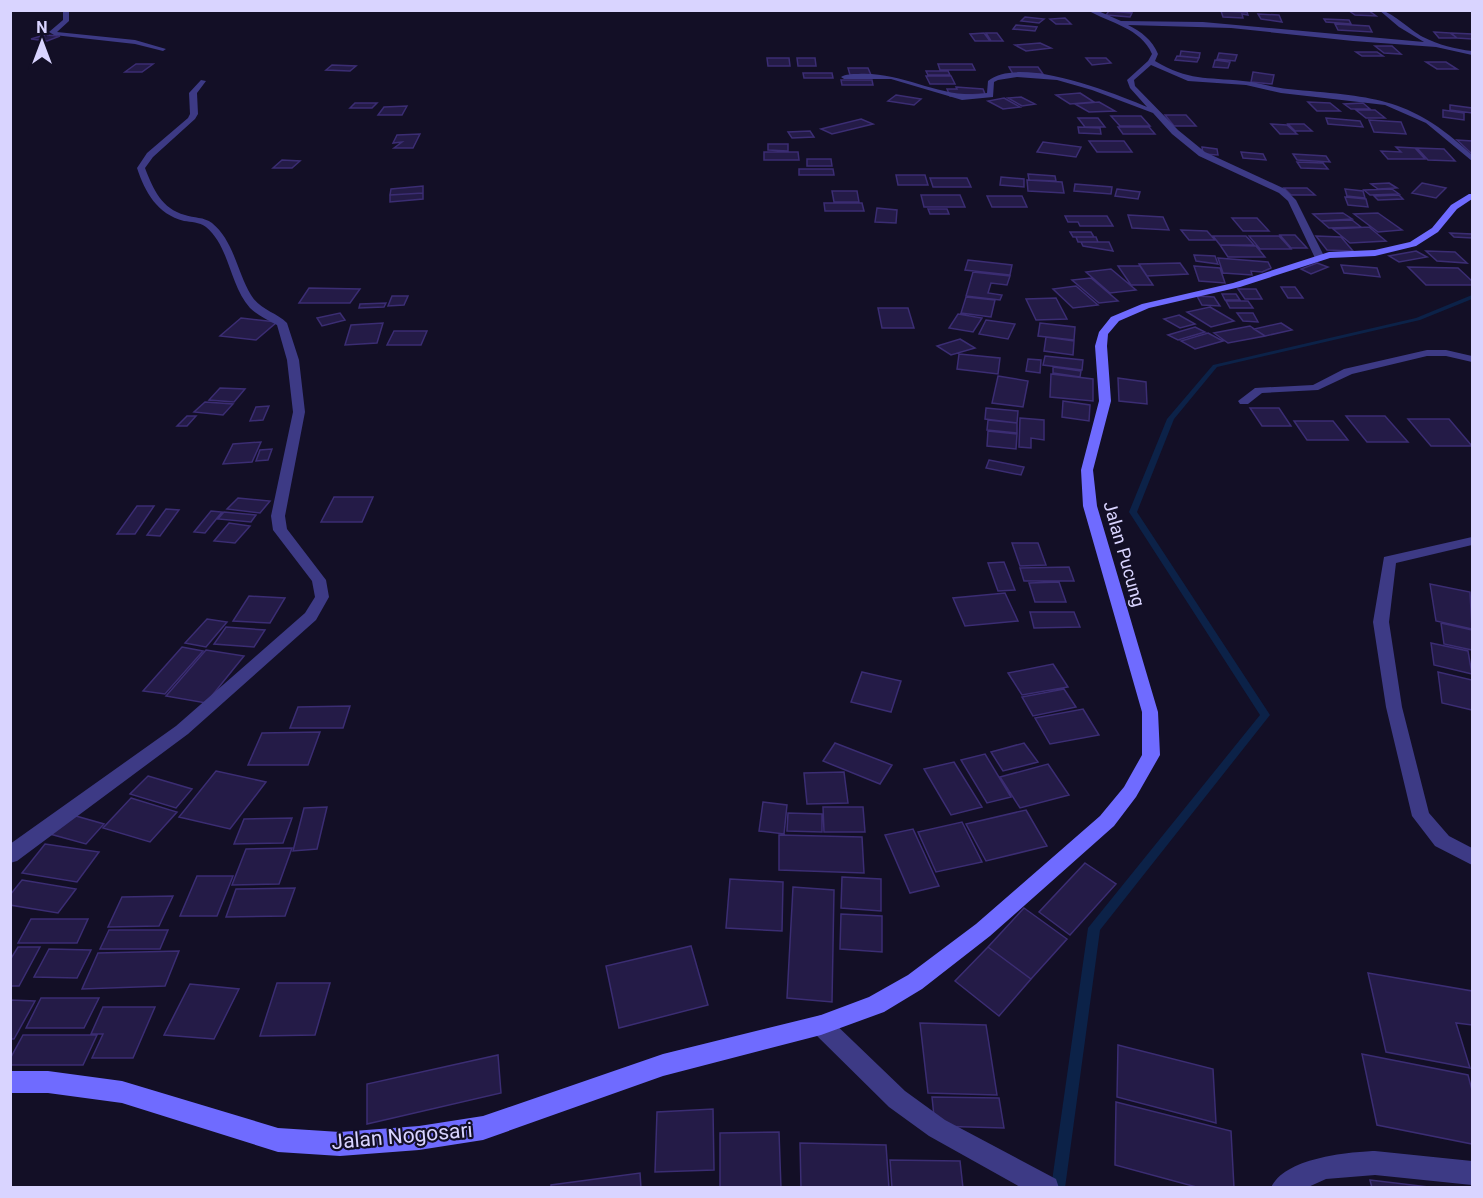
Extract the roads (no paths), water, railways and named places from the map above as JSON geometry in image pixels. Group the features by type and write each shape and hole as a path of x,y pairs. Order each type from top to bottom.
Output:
{"main road":[{"name":"Jalan Pucung","path":"821,1025 876,1005 915,982 983,930 1107,821 1136,782 1150,754 1152,734 1149,712 1090,506 1086,483 1087,470 1105,401 1106,375 1101,346 1108,327 1127,312 1236,285 1320,258 1335,254 1381,252 1413,244 1435,230 1454,207 1473,196"},
{"name":"Jalan Nogosari","path":"10,1082 48,1082 122,1092 278,1140 340,1144 386,1141 483,1128 663,1065 821,1025"}],"street":[{"path":"66,10 66,21 52,32 135,42 163,49"},
{"path":"1090,10 1139,35 1153,47 1155,54 1151,62 1132,76 1130,83 1157,113 1202,154 1282,191 1292,200 1320,258"},
{"path":"1382,10 1395,23 1438,45 1473,55"},
{"path":"1118,23 1175,21 1271,28 1344,39 1438,45"},
{"path":"1151,62 1173,76 1192,81 1246,83 1284,91 1354,96 1385,101 1444,131 1473,159"},
{"path":"844,77 891,77 947,97 965,98 990,95 991,81 996,78 1029,75 1058,76 1157,113"},
{"path":"10,855 182,730 311,616 322,597 319,580 280,531 278,516 298,412 293,360 282,323 255,308 242,285 228,248 208,224 183,218 157,202 148,191 141,168 150,155 191,119 194,114 193,93 203,81"},
{"path":"1244,401 1259,390 1314,388 1348,371 1427,353 1446,353 1473,359"},
{"path":"1473,541 1389,560 1381,622 1394,707 1420,816 1442,841 1473,857"},
{"path":"821,1025 897,1099 957,1140 1047,1188"},
{"path":"1283,1188 1315,1170 1337,1166 1384,1164 1473,1173"}],"waterway":[{"path":"1058,1188 1094,928 1265,715 1133,512 1171,419 1215,366 1418,319 1472,297"}]}
